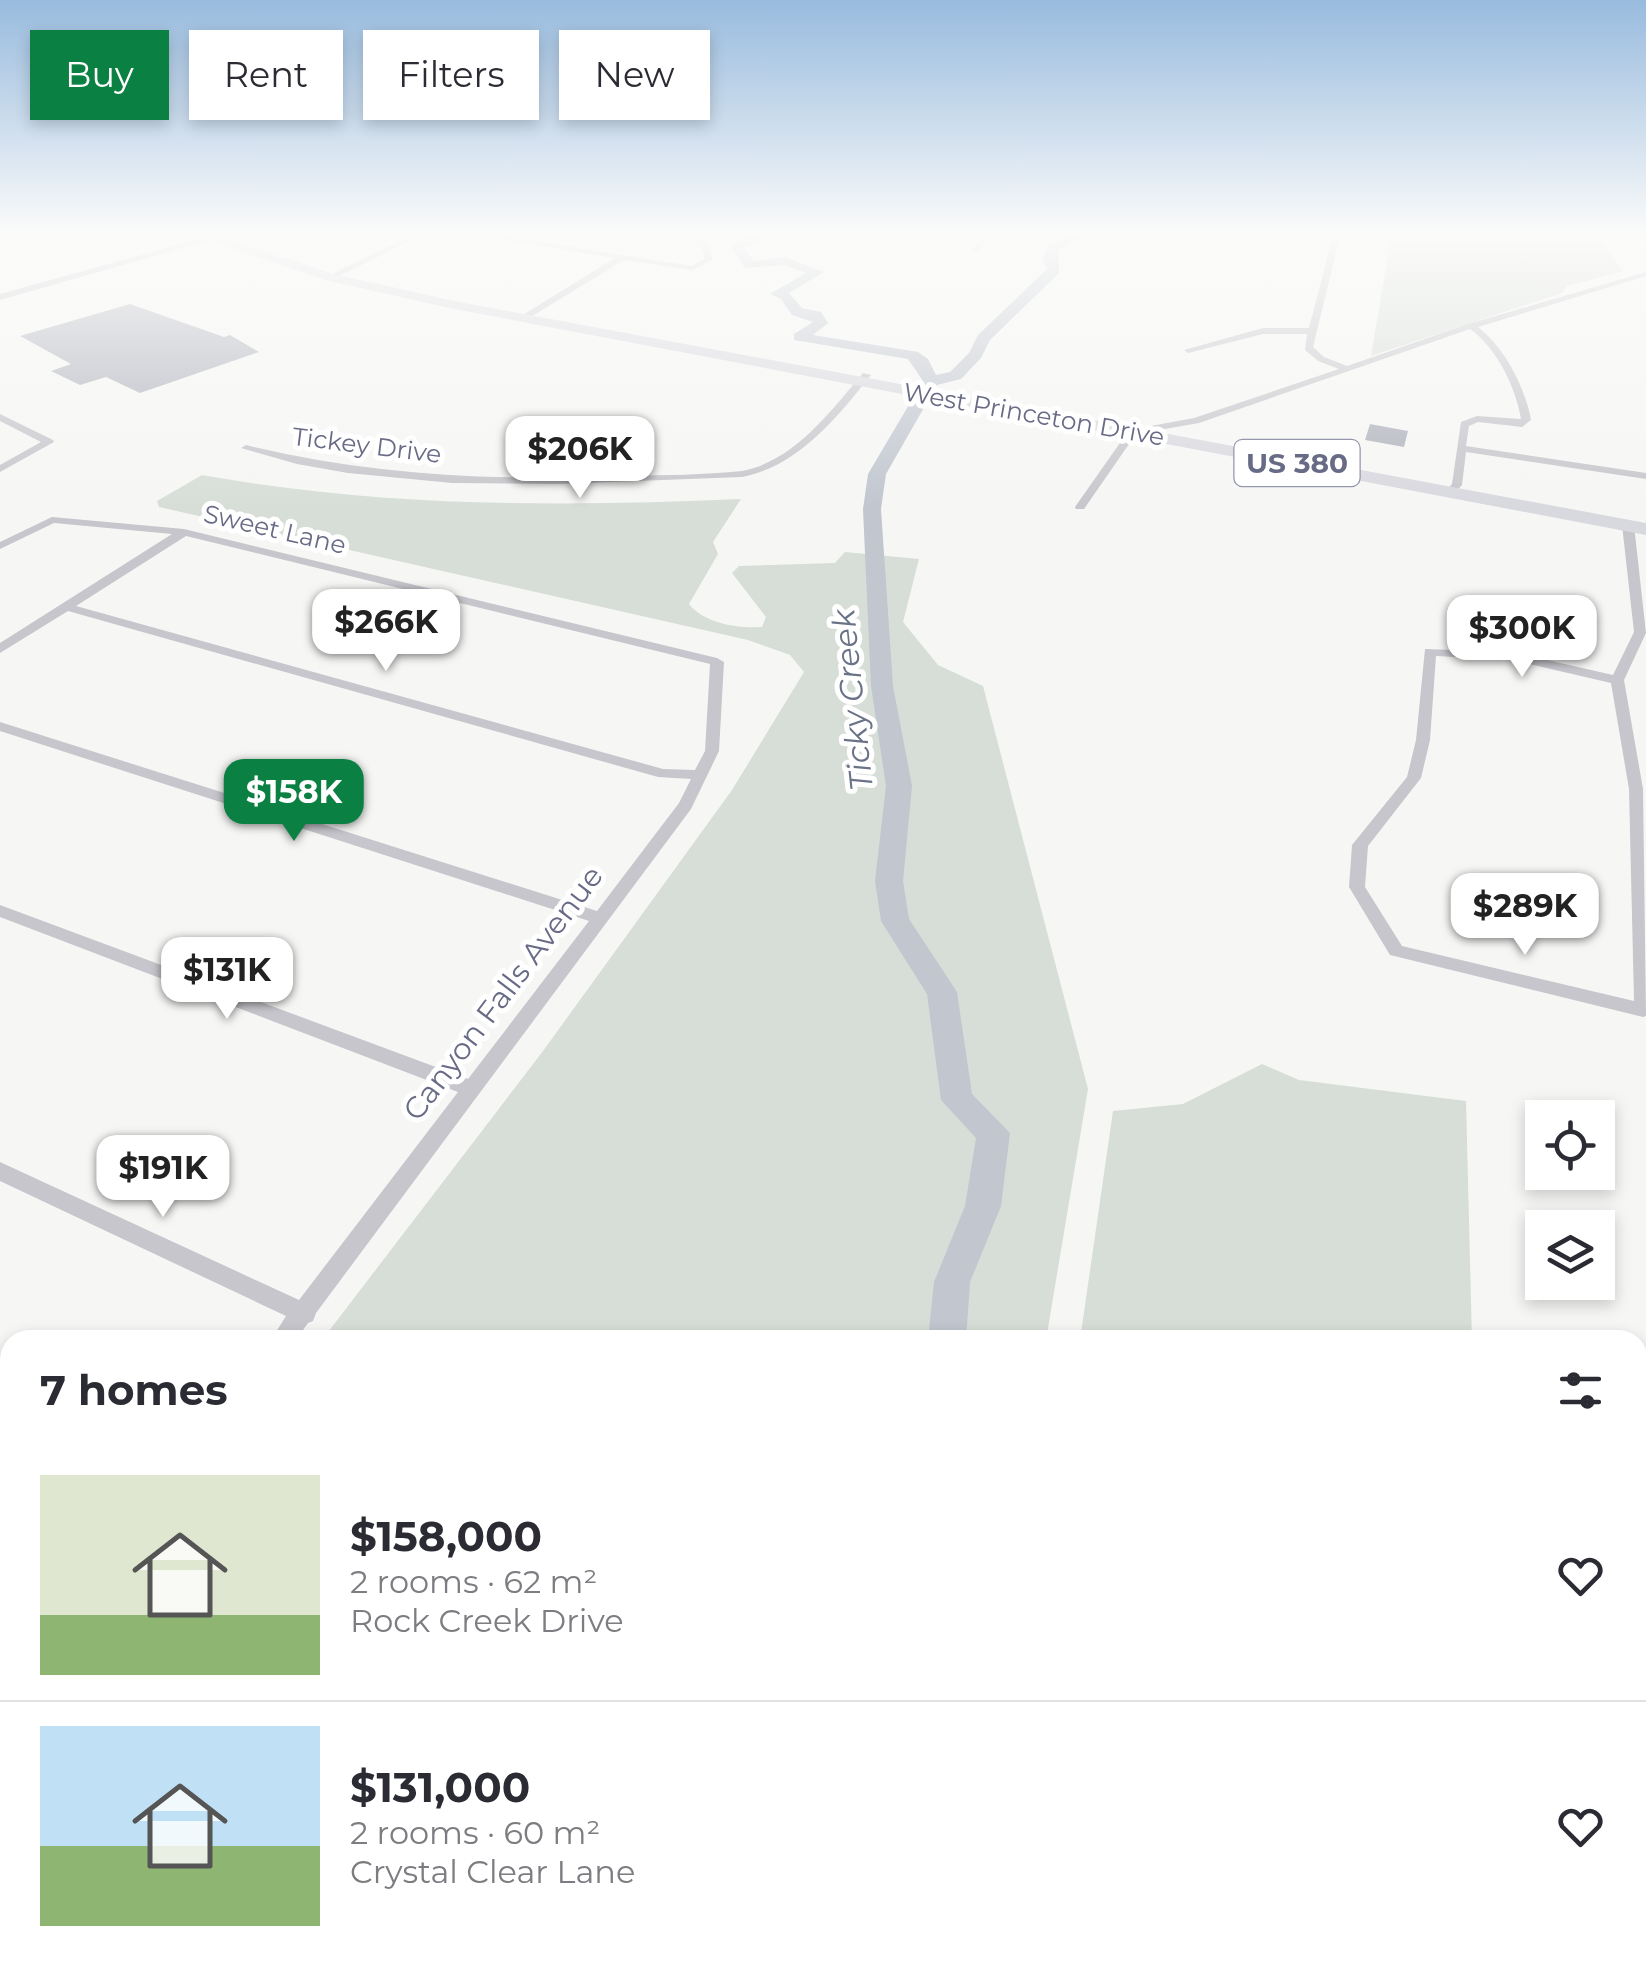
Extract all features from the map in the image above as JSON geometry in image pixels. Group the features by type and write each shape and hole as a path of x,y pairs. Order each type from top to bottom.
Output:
{"highway":[{"name":"West Princeton Drive","path":"576,324 1133,432 1454,489"},
{"name":"West Princeton Drive","path":"949,395 1162,429 1640,525"}],"street":[{"path":"1311,324 1310,353 1348,370"},
{"path":"1080,507 1133,432 1162,429 1477,324"},
{"path":"1454,489 1466,421 1522,424 1526,420 1522,395 1511,384 1487,334 1471,326"},
{"path":"1188,350 1263,331 1309,331"},
{"name":"Tickey Drive","path":"246,448 335,469 487,480 584,481 739,473 767,468 785,458 863,379"},
{"path":"0,418 49,442 0,469"},
{"path":"1463,449 1646,476"},
{"name":"Sweet Lane","path":"0,546 52,520 184,532 717,662"},
{"path":"1616,680 1512,656 1430,652 1423,740 1414,778 1360,844 1357,887 1396,951 1644,1010 1641,790 1616,680 1640,632 1640,525"},
{"path":"0,649 184,532"},
{"path":"66,607 663,774 701,775"},
{"name":"Canyon Falls Avenue","path":"291,1330 686,805 712,751 717,662"},
{"path":"0,726 602,919"},
{"path":"0,910 470,1088"},
{"path":"0,1171 305,1314"}],"shaded area":[{"path":"1376,324 1468,324 1371,356"},
{"path":"202,475 336,493 470,502 741,499 713,542 718,554 689,604 712,620 743,627 762,627 766,617 732,573 739,566 835,563 845,552 919,559 903,622 938,665 983,686 1088,1089 1048,1330 330,1330 543,1051 732,790 804,672 790,655 748,640 159,507 157,501"},
{"path":"1262,1064 1299,1080 1466,1101 1472,1330 1081,1330 1113,1111 1183,1104"}],"building":[{"path":"61,324 187,324 224,337 230,335 259,352 140,393 106,377 80,385 51,371 71,364 20,336"},
{"path":"1370,424 1408,431 1404,447 1365,440"}],"waterway":[{"path":"820,324 799,337 913,355 923,362 931,381"},
{"name":"Ticky Creek","path":"931,381 955,376 998,324"},
{"name":"Ticky Creek","path":"931,381 877,474 872,509 882,686 899,786 889,881 895,921 942,992 957,1100 993,1133 983,1206 952,1282 948,1330"}]}
